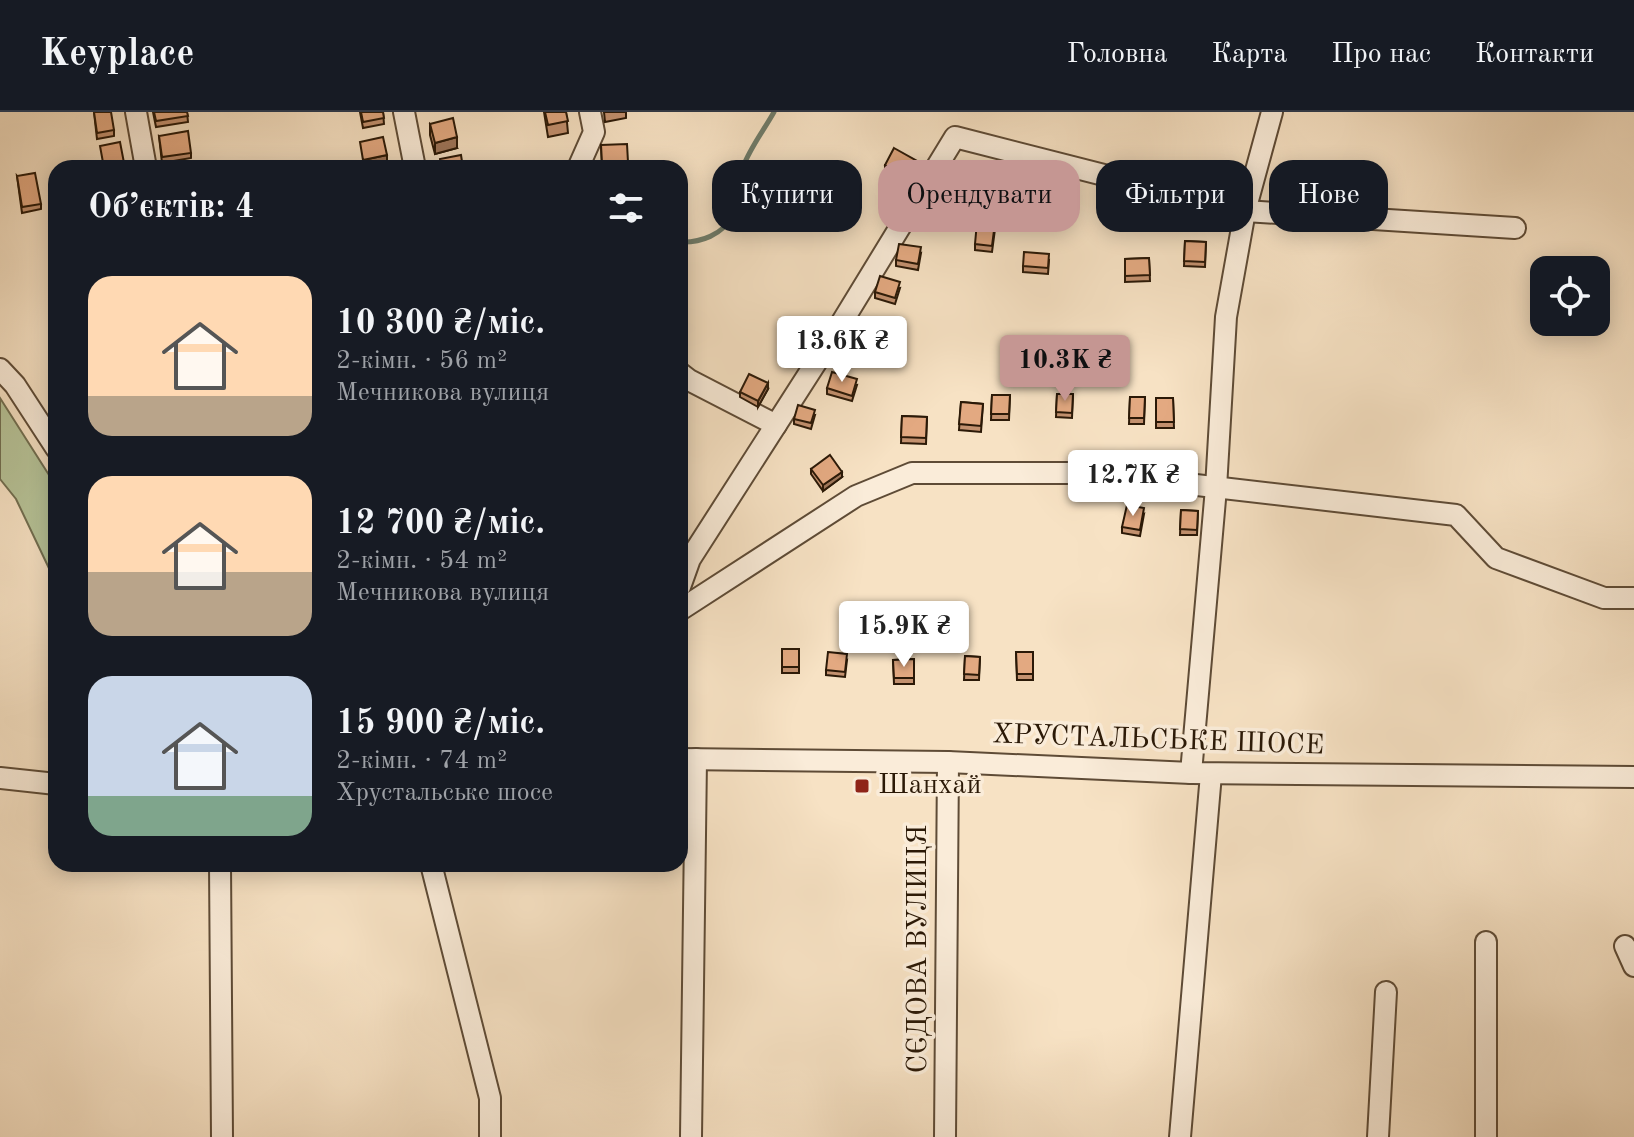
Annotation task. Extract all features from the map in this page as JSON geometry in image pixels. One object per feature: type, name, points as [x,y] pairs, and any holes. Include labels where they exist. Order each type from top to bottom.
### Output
[{"type":"street","points":[[136,112],[145,160]]},
{"type":"street","points":[[404,112],[413,160]]},
{"type":"street","points":[[582,160],[594,132],[590,112]]},
{"type":"street","points":[[1253,182],[1272,112]]},
{"type":"street","points":[[688,565],[955,137],[1096,173]]},
{"type":"street","points":[[1253,212],[1515,228]]},
{"type":"street","points":[[1180,1137],[1226,317],[1241,232]]},
{"type":"street","points":[[0,369],[15,385],[48,436]]},
{"type":"street","points":[[688,379],[776,425]]},
{"type":"street","points":[[688,605],[856,496],[912,473],[1093,473],[1456,515],[1496,558],[1604,598],[1634,598]]},
{"type":"street","points":[[688,759],[691,1137]]},
{"type":"street","name":"ХРУСТАЛЬСЬКЕ ШОСЕ","points":[[688,759],[948,762],[1201,773],[1634,777]]},
{"type":"street","name":"СЄДОВА ВУЛИЦЯ","points":[[945,1137],[948,762]]},
{"type":"street","points":[[0,778],[48,783]]},
{"type":"street","points":[[220,872],[222,1137]]},
{"type":"street","points":[[433,872],[490,1098],[490,1137]]},
{"type":"street","points":[[1486,942],[1486,1137]]},
{"type":"street","points":[[1625,946],[1634,966]]},
{"type":"street","points":[[1378,1137],[1386,992]]},
{"type":"green space","points":[[0,398],[48,473],[48,566],[16,499],[0,479]]},
{"type":"building","points":[[94,112],[111,112],[114,130],[97,133]]},
{"type":"building","points":[[154,112],[187,112],[188,116],[156,121]]},
{"type":"building","points":[[361,112],[383,112],[384,118],[363,122]]},
{"type":"building","points":[[545,112],[566,112],[568,121],[548,125]]},
{"type":"building","points":[[453,118],[457,137],[435,143],[430,124]]},
{"type":"building","points":[[188,131],[191,153],[162,157],[159,136]]},
{"type":"building","points":[[383,137],[387,155],[363,160],[360,142]]},
{"type":"building","points":[[120,142],[123,160],[103,160],[100,146]]},
{"type":"building","points":[[627,144],[628,160],[602,160],[601,145]]},
{"type":"building","points":[[894,148],[915,160],[888,160]]},
{"type":"building","points":[[461,155],[462,160],[440,160]]},
{"type":"building","points":[[35,173],[41,204],[22,207],[17,176]]},
{"type":"building","points":[[976,232],[994,232],[992,246],[975,244]]},
{"type":"building","points":[[1185,241],[1206,242],[1205,262],[1184,261]]},
{"type":"building","points":[[899,244],[921,247],[918,264],[896,260]]},
{"type":"building","points":[[1024,252],[1049,254],[1048,268],[1023,266]]},
{"type":"building","points":[[1149,258],[1150,275],[1125,276],[1125,259]]},
{"type":"building","points":[[880,276],[900,282],[895,298],[875,292]]},
{"type":"building","points":[[849,326],[872,330],[869,346],[846,342]]},
{"type":"building","points":[[832,372],[857,379],[852,396],[827,388]]},
{"type":"building","points":[[749,374],[768,383],[758,401],[740,392]]},
{"type":"building","points":[[1057,394],[1073,394],[1072,413],[1056,412]]},
{"type":"building","points":[[992,395],[1010,395],[1009,414],[991,414]]},
{"type":"building","points":[[1130,397],[1145,397],[1144,418],[1129,418]]},
{"type":"building","points":[[1156,398],[1173,398],[1174,422],[1156,422]]},
{"type":"building","points":[[961,402],[983,404],[981,426],[959,424]]},
{"type":"building","points":[[798,405],[815,410],[811,423],[794,419]]},
{"type":"building","points":[[902,416],[927,417],[926,438],[901,437]]},
{"type":"building","points":[[830,455],[842,472],[823,485],[811,469]]},
{"type":"building","points":[[1127,505],[1144,508],[1140,530],[1122,527]]},
{"type":"building","points":[[1181,510],[1198,511],[1197,530],[1180,529]]},
{"type":"building","points":[[782,649],[799,649],[799,667],[782,667]]},
{"type":"building","points":[[828,652],[847,654],[845,672],[826,670]]},
{"type":"building","points":[[1016,652],[1033,652],[1033,674],[1017,674]]},
{"type":"building","points":[[965,656],[980,657],[979,675],[964,674]]},
{"type":"building","points":[[914,659],[914,678],[894,678],[893,660]]},
{"type":"waterway","points":[[688,241],[717,233],[729,222],[743,167],[774,112]]},
{"type":"place","name":"Шанхай","points":[[862,786]]}]
